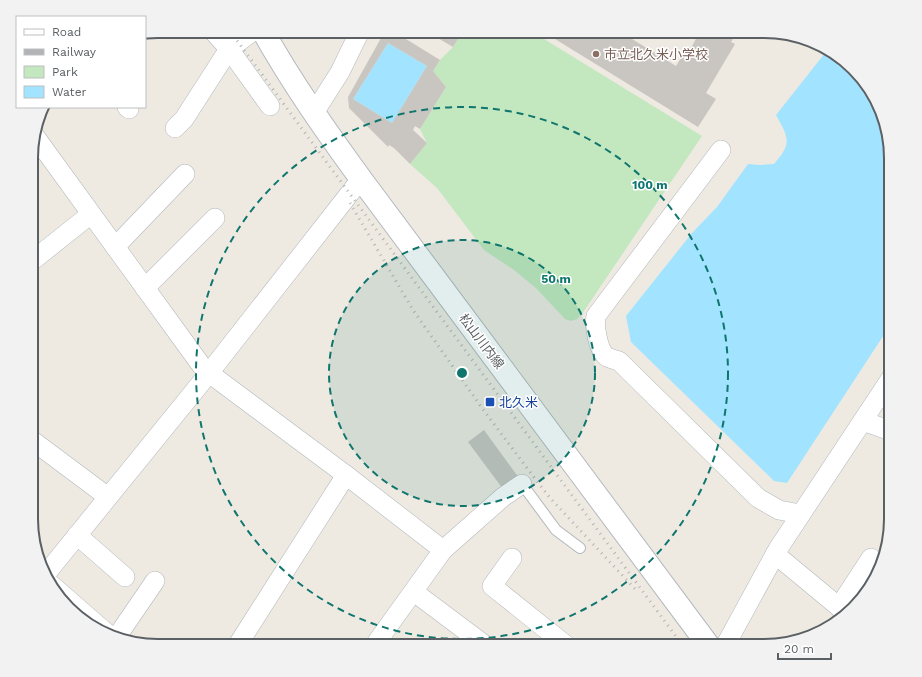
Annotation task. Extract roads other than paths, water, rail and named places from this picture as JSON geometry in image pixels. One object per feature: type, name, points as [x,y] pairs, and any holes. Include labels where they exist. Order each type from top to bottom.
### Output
[{"type":"main road","name":"松山川内線","points":[[267,38],[283,67],[361,179],[704,639]]},
{"type":"street","points":[[219,38],[229,49],[270,106]]},
{"type":"street","points":[[175,128],[184,119],[229,49],[244,38]]},
{"type":"street","points":[[314,113],[340,72],[357,38]]},
{"type":"street","points":[[39,142],[200,365],[444,550]]},
{"type":"street","points":[[721,150],[596,316],[595,324],[602,351],[607,357],[619,361],[758,498],[779,510],[800,514]]},
{"type":"street","points":[[115,247],[185,174]]},
{"type":"street","points":[[50,570],[209,373],[361,179]]},
{"type":"street","points":[[38,256],[92,214]]},
{"type":"street","points":[[145,288],[215,218]]},
{"type":"street","points":[[729,639],[775,554],[800,514],[884,391]]},
{"type":"street","points":[[863,422],[884,429]]},
{"type":"street","points":[[38,450],[108,497]]},
{"type":"street","points":[[241,639],[346,475]]},
{"type":"street","points":[[379,639],[444,550],[503,497],[522,484]]},
{"type":"street","points":[[77,535],[125,577]]},
{"type":"street","points":[[775,554],[842,610]]},
{"type":"street","points":[[512,558],[492,586],[557,639]]},
{"type":"street","points":[[842,610],[871,558]]},
{"type":"street","points":[[120,633],[155,581]]},
{"type":"street","points":[[414,592],[477,639]]},
{"type":"lane","points":[[522,484],[556,530],[580,548]]},
{"type":"water","points":[[388,43],[427,66],[392,123],[353,99]]},
{"type":"water","points":[[824,54],[849,73],[868,98],[880,127],[884,150],[884,335],[787,483],[774,481],[631,342],[626,316],[692,233],[717,207],[748,164],[774,164],[780,157],[784,151],[787,140],[776,115]]},
{"type":"railway","points":[[235,38],[678,639]]},
{"type":"railway","points":[[350,203],[413,310],[482,408],[550,498],[637,591]]},
{"type":"place","name":"市立北久米小学校","points":[[596,54]]},
{"type":"place","name":"北久米","points":[[490,402]]}]
